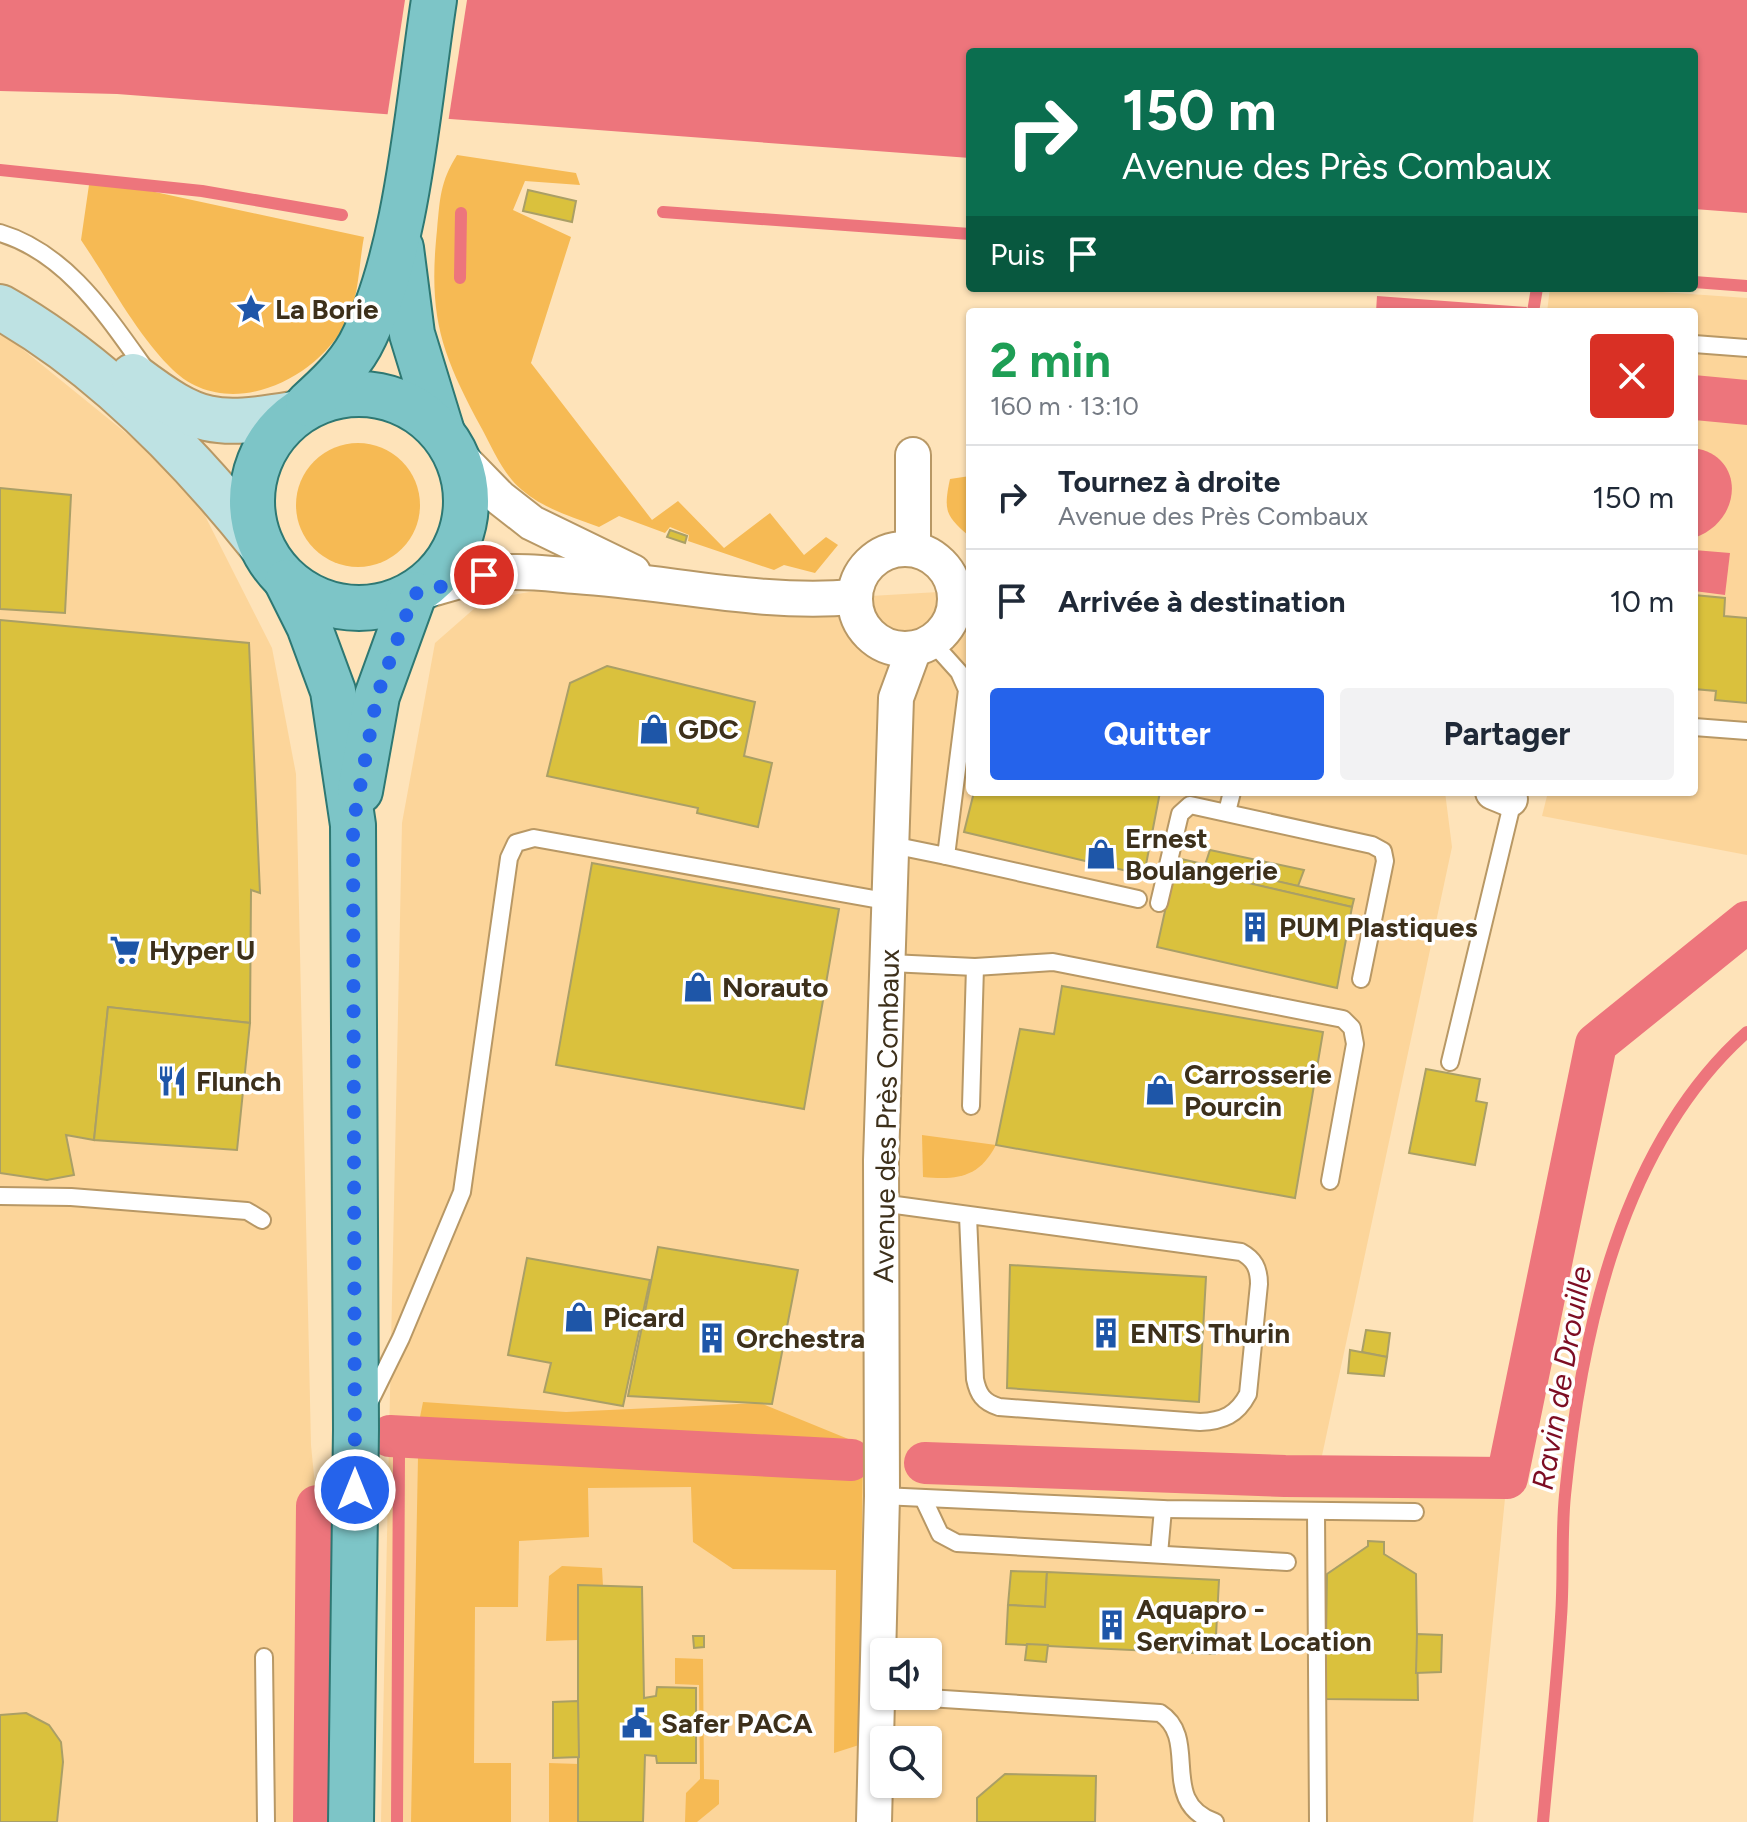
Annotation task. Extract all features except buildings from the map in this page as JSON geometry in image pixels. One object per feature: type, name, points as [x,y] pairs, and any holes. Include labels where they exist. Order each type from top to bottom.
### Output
[{"type":"main road","points":[[351,1822],[356,1429],[353,825],[333,691],[309,626],[287,582],[260,544],[251,510],[254,473],[269,440],[332,382],[360,345],[374,313],[398,231],[434,0]]},
{"type":"main road","points":[[287,582],[316,600],[348,608],[382,606],[414,594],[440,571],[455,551],[466,519],[466,485],[412,334],[398,231]]},
{"type":"main road","points":[[301,409],[343,393],[380,395],[414,408],[449,442]]},
{"type":"main road","points":[[353,825],[377,696],[414,594]]},
{"type":"street","points":[[0,286],[52,315],[170,404],[195,416],[225,424],[301,409]]},
{"type":"street","points":[[0,307],[54,342],[143,415],[220,493],[260,544]]},
{"type":"street","points":[[449,442],[500,498],[532,523],[651,581]]},
{"type":"street","points":[[913,455],[913,549]]},
{"type":"street","points":[[896,549],[913,549],[941,563],[963,607],[948,625],[923,645],[884,645],[862,626],[854,597],[857,580],[873,560],[896,549]]},
{"type":"street","points":[[414,594],[499,573],[651,581],[753,598],[794,601],[854,597]]},
{"type":"street","name":"Avenue des Près Combaux","points":[[872,637],[896,698],[881,1203],[886,1638]]},
{"type":"street","name":"Avenue des Près Combaux","points":[[896,698],[923,645]]},
{"type":"street","name":"Avenue des Près Combaux","points":[[874,1822],[885,1710]]},
{"type":"lane","points":[[0,233],[39,250],[65,270],[118,331],[170,404]]},
{"type":"lane","points":[[1698,344],[1747,348]]},
{"type":"lane","points":[[923,645],[959,672],[966,688]]},
{"type":"lane","points":[[946,856],[966,698]]},
{"type":"lane","points":[[1698,727],[1747,731]]},
{"type":"lane","points":[[1227,812],[1231,796]]},
{"type":"lane","points":[[1450,1062],[1507,796]]},
{"type":"lane","points":[[1159,903],[1180,814],[1197,805],[1372,845],[1383,851],[1385,861],[1361,979]]},
{"type":"lane","points":[[356,1429],[450,1225],[462,1192],[509,858],[516,843],[534,838],[891,902]]},
{"type":"lane","points":[[892,845],[1138,899]]},
{"type":"lane","points":[[890,963],[975,967],[1053,962],[1343,1019],[1352,1028],[1355,1044],[1330,1181]]},
{"type":"lane","points":[[971,1106],[975,967]]},
{"type":"lane","points":[[0,1196],[71,1197],[247,1211],[262,1220]]},
{"type":"lane","points":[[881,1203],[1241,1252],[1250,1257],[1259,1274],[1259,1284],[1248,1394],[1242,1405],[1218,1421],[1200,1422],[999,1407],[988,1403],[978,1393],[975,1379],[968,1216]]},
{"type":"lane","points":[[882,1496],[1163,1509],[1415,1512]]},
{"type":"lane","points":[[923,1498],[940,1534],[947,1540],[1287,1562]]},
{"type":"lane","points":[[1159,1554],[1163,1509]]},
{"type":"lane","points":[[1316,1511],[1318,1822]]},
{"type":"lane","points":[[264,1657],[266,1822]]},
{"type":"lane","points":[[942,1699],[1160,1713],[1178,1739],[1187,1801],[1194,1812],[1215,1822]]},
{"type":"shaded area","points":[[0,0],[1747,0],[1747,213],[1698,209],[1698,48],[966,48],[966,158],[117,94],[0,91]]},
{"type":"shaded area","points":[[457,155],[576,173],[580,185],[525,181],[513,210],[571,237],[531,363],[652,520],[678,501],[724,548],[770,513],[804,555],[826,537],[838,545],[815,573],[784,565],[774,570],[688,541],[689,535],[670,527],[665,533],[619,516],[599,527],[540,502],[510,478],[456,378],[436,311],[434,287],[440,200],[447,174]]},
{"type":"shaded area","points":[[90,178],[364,237],[356,291],[347,321],[332,343],[313,362],[291,378],[266,388],[241,394],[215,392],[191,383],[169,366],[144,337],[81,240]]},
{"type":"shaded area","points":[[1550,292],[1662,292],[1747,298],[1747,855],[1542,816],[1547,796],[1698,796],[1698,308],[1548,308]]},
{"type":"shaded area","points":[[1377,296],[1527,307],[1527,308],[1376,308]]},
{"type":"shaded area","points":[[0,335],[10,339],[147,450],[196,498],[272,648],[296,774],[311,1445],[317,1506],[320,1822],[0,1822]]},
{"type":"shaded area","points":[[1698,375],[1747,380],[1747,425],[1698,420]]},
{"type":"shaded area","points":[[358,443],[382,447],[402,461],[416,481],[420,505],[416,529],[402,549],[382,563],[358,567],[334,563],[314,549],[300,529],[296,505],[300,481],[314,461],[334,447]]},
{"type":"shaded area","points":[[1698,449],[1711,453],[1723,463],[1730,476],[1732,490],[1729,504],[1722,518],[1698,536]]},
{"type":"shaded area","points":[[966,477],[966,533],[948,512],[950,479]]},
{"type":"shaded area","points":[[1698,550],[1730,553],[1725,595],[1698,592]]},
{"type":"shaded area","points":[[535,591],[854,597],[955,591],[966,598],[966,796],[1446,796],[1452,847],[1320,1465],[1507,1478],[1473,1822],[381,1822],[402,823],[435,643],[484,600]]},
{"type":"shaded area","points":[[922,1135],[996,1145],[982,1164],[966,1174],[946,1178],[923,1177]]},
{"type":"shaded area","points":[[423,1402],[566,1412],[760,1403],[863,1445],[859,1745],[834,1753],[836,1570],[733,1569],[693,1542],[691,1487],[588,1488],[589,1537],[519,1541],[518,1607],[475,1607],[474,1763],[511,1763],[511,1822],[411,1822],[418,1457],[639,1458],[641,1448],[417,1432]]},
{"type":"shaded area","points":[[919,1444],[1279,1459],[1276,1491],[917,1475]]},
{"type":"shaded area","points":[[562,1566],[602,1568],[603,1586],[578,1586],[578,1640],[546,1641],[549,1576]]},
{"type":"shaded area","points":[[675,1658],[703,1659],[704,1779],[719,1780],[719,1804],[697,1822],[685,1822],[686,1793],[700,1779],[699,1685],[675,1684]]},
{"type":"shaded area","points":[[549,1763],[579,1764],[578,1822],[549,1822]]},
{"type":"pier","points":[[405,0],[467,0],[448,123],[387,118]]},
{"type":"waterway","points":[[0,170],[202,191],[342,215]]},
{"type":"waterway","points":[[663,212],[966,234]]},
{"type":"waterway","points":[[460,278],[461,213]]},
{"type":"waterway","points":[[1698,282],[1747,286]]},
{"type":"waterway","points":[[1534,308],[1536,292]]},
{"type":"waterway","points":[[925,1463],[1285,1476],[1507,1478],[1596,1044],[1747,922]]},
{"type":"waterway","name":"Ravin de Drouille","points":[[1543,1822],[1562,1602],[1565,1495],[1582,1370],[1596,1307],[1638,1185],[1668,1129],[1704,1077],[1747,1032]]},
{"type":"waterway","points":[[397,1822],[399,1454],[405,1435]]},
{"type":"waterway","points":[[390,1436],[851,1460]]},
{"type":"waterway","points":[[314,1822],[317,1506]]},
{"type":"place","name":"La Borie","points":[[251,309]]},
{"type":"place","name":"GDC","points":[[654,729]]},
{"type":"place","name":"Ernest Boulangerie","points":[[1101,854]]},
{"type":"place","name":"PUM Plastiques","points":[[1255,927]]},
{"type":"place","name":"Hyper U","points":[[125,950]]},
{"type":"place","name":"Norauto","points":[[698,987]]},
{"type":"place","name":"Flunch","points":[[172,1081]]},
{"type":"place","name":"Carrosserie Pourcin","points":[[1160,1090]]},
{"type":"place","name":"Picard","points":[[579,1317]]},
{"type":"place","name":"ENTS Thurin","points":[[1106,1333]]},
{"type":"place","name":"Orchestra","points":[[712,1338]]},
{"type":"place","name":"Aquapro - Servimat Location","points":[[1112,1625]]},
{"type":"place","name":"Safer PACA","points":[[637,1723]]},
{"type":"route","points":[[355,1490],[353,825],[377,696],[392,647],[414,594],[484,575]]}]
